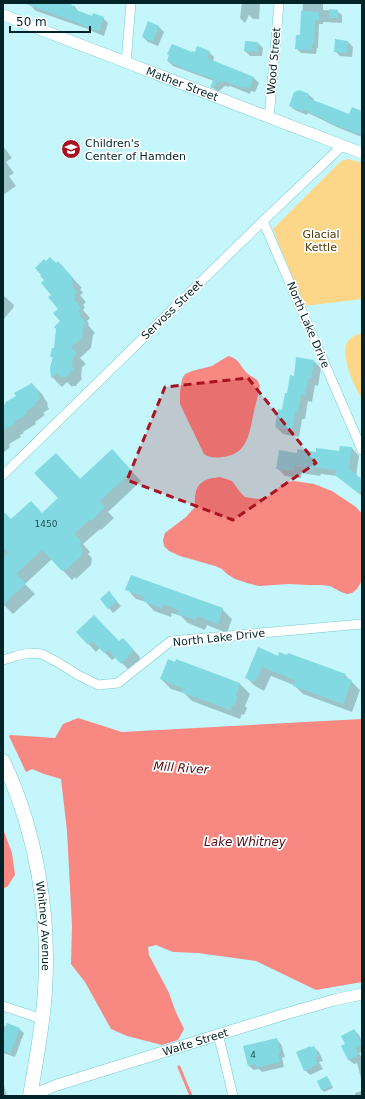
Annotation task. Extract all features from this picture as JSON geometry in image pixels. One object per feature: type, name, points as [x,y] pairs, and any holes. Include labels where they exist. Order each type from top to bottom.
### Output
[{"type":"main road","name":"Whitney Avenue","points":[[3,762],[13,784],[36,859],[45,924],[45,990],[30,1096]]},
{"type":"street","points":[[126,63],[131,3]]},
{"type":"street","name":"Wood Street","points":[[269,118],[279,3]]},
{"type":"street","name":"Mather Street","points":[[3,15],[362,153]]},
{"type":"street","name":"Servoss Street","points":[[3,475],[342,146]]},
{"type":"street","name":"North Lake Drive","points":[[263,221],[362,450]]},
{"type":"street","name":"North Lake Drive","points":[[3,660],[29,653],[42,654],[98,685],[118,683],[171,641],[362,624]]},
{"type":"street","name":"Waite Street","points":[[30,1096],[57,1085],[218,1035],[314,1006],[362,994]]},
{"type":"street","points":[[3,1006],[42,1019]]},
{"type":"street","points":[[218,1035],[233,1096]]},
{"type":"highlighted area","points":[[248,378],[316,463],[233,520],[127,480],[165,387]]},
{"type":"green space","name":"Glacial Kettle","points":[[349,159],[362,163],[362,299],[304,306],[273,229],[341,161]]},
{"type":"green space","points":[[359,334],[362,334],[362,398],[347,365],[345,351],[348,341]]},
{"type":"water","points":[[228,356],[237,361],[249,375],[258,381],[260,386],[250,431],[245,443],[236,453],[213,457],[204,454],[180,404],[180,392],[182,379],[185,374],[212,366]]},
{"type":"water","points":[[220,477],[232,481],[245,497],[258,499],[264,498],[286,482],[294,481],[314,484],[332,491],[356,507],[362,514],[362,579],[357,589],[352,593],[347,594],[330,586],[321,585],[289,584],[259,586],[235,579],[222,569],[215,566],[180,556],[169,551],[164,546],[163,540],[165,533],[186,517],[195,507],[196,494],[199,485],[207,480]]},
{"type":"water","name":"Lake Whitney","points":[[78,718],[122,732],[362,719],[362,982],[316,990],[256,961],[198,953],[173,952],[156,945],[148,947],[149,955],[169,993],[184,1029],[178,1040],[162,1045],[127,1036],[111,1029],[85,982],[71,964],[72,926],[67,831],[61,779],[32,769],[3,784],[3,738],[11,735],[55,738],[63,724]]},
{"type":"water","points":[[3,829],[12,853],[15,875],[7,887],[3,888]]},
{"type":"pier","points":[[8,734],[27,774],[3,786],[3,736]]},
{"type":"building","points":[[72,3],[71,5],[75,6],[74,9],[92,16],[93,13],[104,17],[99,31],[26,4]]},
{"type":"building","points":[[329,9],[338,10],[338,18],[329,18]]},
{"type":"building","points":[[301,11],[319,12],[319,20],[315,20],[314,44],[312,44],[312,50],[295,49],[296,35],[300,35]]},
{"type":"building","points":[[148,21],[159,26],[153,42],[142,37]]},
{"type":"building","points":[[335,39],[348,41],[347,53],[334,52]]},
{"type":"building","points":[[245,41],[258,42],[258,52],[244,51]]},
{"type":"building","points":[[172,44],[192,52],[195,52],[197,46],[210,51],[207,58],[254,77],[250,88],[246,87],[245,89],[225,81],[224,83],[220,81],[212,88],[210,87],[214,79],[167,61],[169,55],[167,54]]},
{"type":"building","points":[[300,90],[309,94],[308,98],[349,114],[352,107],[362,111],[362,135],[333,124],[303,109],[302,111],[289,106],[294,92]]},
{"type":"building","points":[[50,257],[56,263],[58,261],[73,278],[71,279],[74,282],[71,285],[77,292],[74,294],[76,297],[74,299],[81,308],[78,311],[81,313],[79,315],[86,323],[83,325],[82,338],[71,347],[77,354],[73,357],[72,367],[74,369],[68,374],[67,377],[63,376],[62,378],[57,373],[51,378],[50,367],[53,357],[50,357],[52,348],[54,348],[56,329],[54,327],[60,321],[53,313],[58,309],[48,297],[51,295],[41,283],[44,280],[35,268],[44,259],[46,261]]},
{"type":"building","points":[[296,357],[314,360],[311,379],[308,378],[305,395],[301,394],[298,412],[295,412],[292,430],[275,427],[278,409],[282,410],[285,393],[287,393],[290,375],[294,376]]},
{"type":"building","points":[[32,383],[39,393],[38,395],[40,399],[35,403],[36,405],[26,412],[27,414],[14,422],[15,424],[3,430],[3,407],[6,402],[16,396],[14,393]]},
{"type":"building","points":[[340,446],[352,447],[349,469],[362,479],[362,489],[358,493],[335,475],[336,470],[313,467],[313,469],[295,466],[294,471],[276,469],[279,450],[297,453],[297,449],[316,452],[316,448],[339,451]]},
{"type":"building","points":[[112,449],[132,471],[99,502],[105,507],[91,521],[89,520],[74,534],[82,542],[79,544],[82,548],[82,555],[66,570],[64,568],[62,571],[42,550],[16,574],[26,583],[3,605],[3,558],[8,553],[3,548],[3,511],[11,519],[31,501],[42,513],[58,498],[34,473],[56,453],[80,479]]},
{"type":"building","points":[[131,575],[223,608],[218,624],[197,616],[196,620],[177,614],[179,610],[162,604],[161,608],[143,601],[145,597],[125,590]]},
{"type":"building","points":[[109,591],[117,601],[108,609],[100,599]]},
{"type":"building","points":[[94,615],[119,641],[123,638],[133,649],[133,651],[121,664],[108,650],[104,653],[92,641],[88,645],[76,632]]},
{"type":"building","points":[[258,647],[278,656],[279,652],[287,655],[288,653],[346,674],[344,677],[352,680],[343,704],[293,686],[295,680],[262,667],[255,682],[245,678]]},
{"type":"building","points":[[168,659],[175,662],[176,659],[240,683],[236,696],[238,697],[234,706],[232,705],[230,710],[181,692],[183,688],[160,679]]},
{"type":"building","points":[[7,1023],[20,1028],[10,1054],[3,1051],[3,1035]]},
{"type":"building","points":[[354,1029],[362,1044],[355,1048],[359,1055],[348,1060],[341,1046],[345,1044],[341,1036]]},
{"type":"building","points":[[277,1038],[280,1062],[256,1068],[255,1064],[248,1066],[243,1046]]},
{"type":"building","points":[[314,1046],[319,1056],[315,1057],[318,1064],[304,1071],[296,1052]]},
{"type":"building","points":[[327,1076],[332,1086],[321,1090],[317,1081]]},
{"type":"waterway","points":[[179,1067],[191,1096]]},
{"type":"place","name":"Children's Center of Hamden","points":[[71,149]]},
{"type":"water label","name":"Mill River","points":[[181,768]]}]
